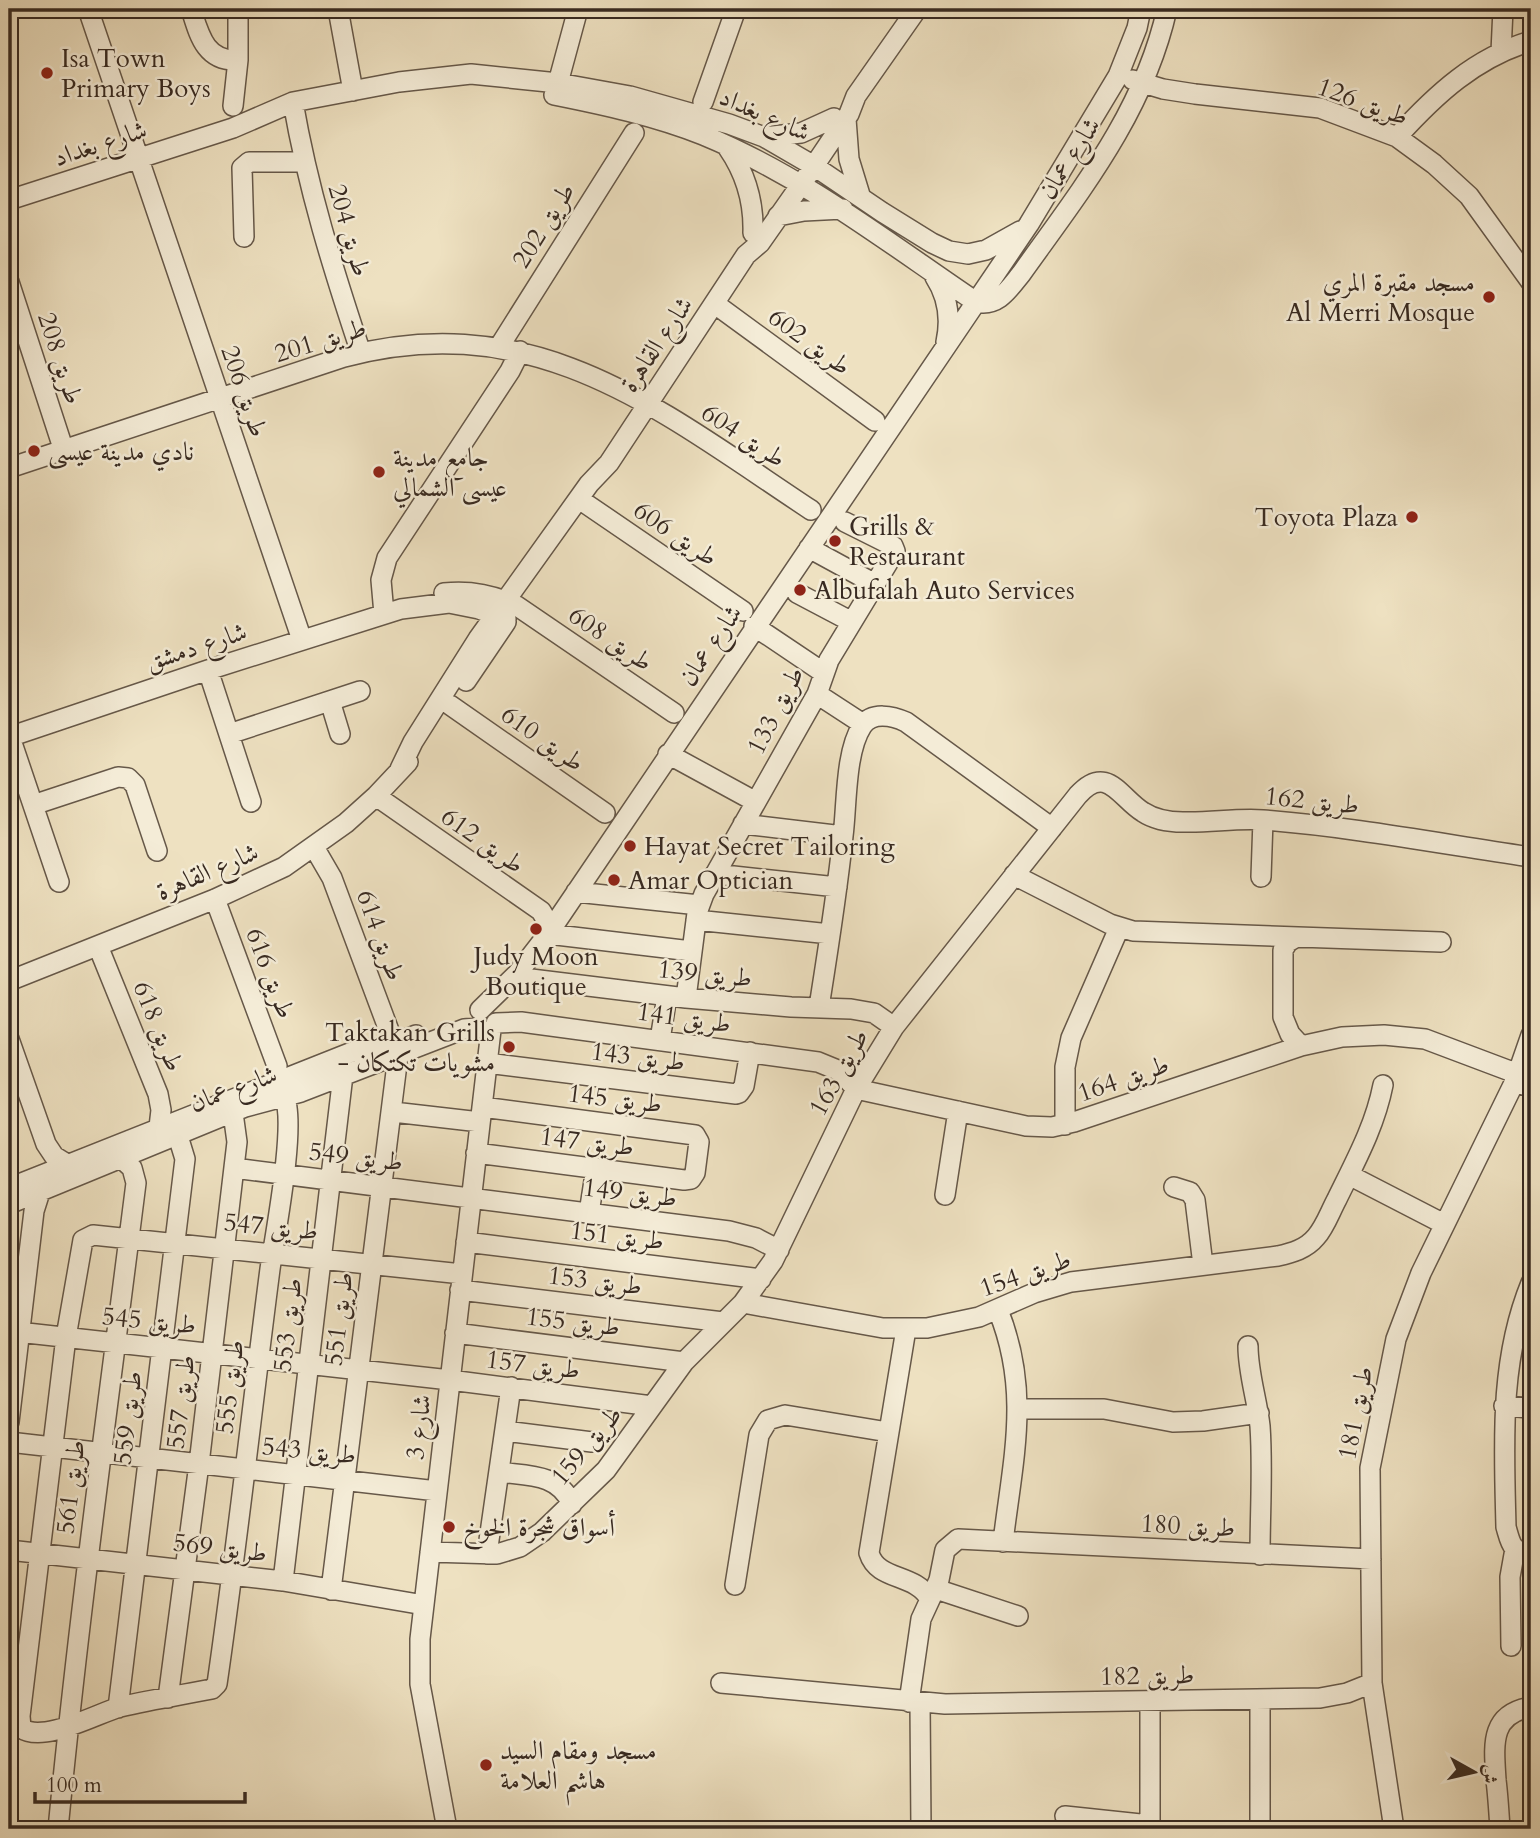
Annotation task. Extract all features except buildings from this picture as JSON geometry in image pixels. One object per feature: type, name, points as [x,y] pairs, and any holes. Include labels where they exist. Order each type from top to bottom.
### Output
[{"type":"street","name":"طريق 206","points":[[88,9],[302,640]]},
{"type":"street","points":[[191,9],[207,49],[218,57],[238,60]]},
{"type":"street","points":[[233,106],[238,60],[238,9]]},
{"type":"street","points":[[338,9],[353,91]]},
{"type":"street","points":[[558,83],[579,9]]},
{"type":"street","points":[[703,102],[736,9]]},
{"type":"street","points":[[746,255],[747,244],[753,233],[796,181],[917,9]]},
{"type":"street","name":"شارع عمان","points":[[9,1204],[233,1113],[301,1092],[388,1052],[484,1021],[508,984],[548,934],[668,754],[749,618],[809,548],[1029,224],[1118,76],[1134,37],[1141,9]]},
{"type":"street","name":"شارع عمان","points":[[975,302],[989,304],[996,301],[1021,274],[1107,152],[1144,84],[1161,36],[1167,9]]},
{"type":"street","points":[[1501,52],[1503,9]]},
{"type":"street","points":[[1397,136],[1456,79],[1501,52],[1531,41]]},
{"type":"street","name":"شارع بغداد","points":[[9,201],[233,128],[293,102],[471,74],[558,83],[614,100],[681,127],[796,181],[843,209],[975,302]]},
{"type":"street","name":"شارع بغداد","points":[[450,76],[470,83],[614,100],[700,114],[764,137],[860,195],[932,243],[958,253],[977,253],[995,247],[1029,224]]},
{"type":"street","name":"طريق 126","points":[[1118,76],[1195,94],[1320,108],[1397,136],[1434,164],[1469,196],[1531,282]]},
{"type":"street","name":"طريق 204","points":[[293,102],[303,162],[323,238],[361,353]]},
{"type":"street","points":[[764,137],[801,133],[840,118]]},
{"type":"street","points":[[840,118],[860,195]]},
{"type":"street","name":"طريق 202","points":[[499,347],[634,133]]},
{"type":"street","points":[[728,147],[741,169],[750,194],[753,233]]},
{"type":"street","name":"طريق 204","points":[[244,236],[242,168],[249,162],[303,162]]},
{"type":"street","points":[[746,255],[760,243],[796,181]]},
{"type":"street","points":[[778,216],[804,211],[843,209]]},
{"type":"street","name":"شارع القاهرة","points":[[9,981],[215,899],[284,867],[314,848],[376,796],[417,751],[450,705],[507,610],[583,502],[746,255]]},
{"type":"street","points":[[933,273],[947,303],[949,317],[945,346]]},
{"type":"street","name":"طريق 208","points":[[9,282],[64,451]]},
{"type":"street","name":"طريق 602","points":[[715,304],[875,421]]},
{"type":"street","name":"طريق 201","points":[[9,468],[361,353],[423,344],[461,344],[520,351],[560,362],[648,403]]},
{"type":"street","points":[[393,611],[381,580],[387,558],[510,371],[520,351]]},
{"type":"street","name":"طريق 604","points":[[648,403],[811,510]]},
{"type":"street","name":"طريق 606","points":[[583,502],[824,673]]},
{"type":"street","name":"طريق 133","points":[[660,1040],[691,951],[698,913],[715,874],[817,694],[829,660],[895,549],[845,522]]},
{"type":"street","points":[[809,548],[875,584]]},
{"type":"street","name":"شارع دمشق","points":[[9,737],[393,611],[427,597],[457,592],[490,595],[507,610]]},
{"type":"street","points":[[797,593],[852,622]]},
{"type":"street","points":[[449,603],[457,607],[470,621],[478,639]]},
{"type":"street","name":"شارع دمشق","points":[[393,611],[449,603],[507,610]]},
{"type":"street","name":"شارع القاهرة","points":[[400,769],[413,742],[478,639],[507,610]]},
{"type":"street","name":"طريق 608","points":[[507,610],[674,713]]},
{"type":"street","points":[[208,670],[251,802]]},
{"type":"street","points":[[229,734],[360,691]]},
{"type":"street","points":[[817,694],[863,724]]},
{"type":"street","points":[[330,701],[340,734]]},
{"type":"street","name":"طريق 610","points":[[450,705],[605,813]]},
{"type":"street","points":[[820,1007],[844,836],[851,761],[863,724],[873,717],[881,716],[906,722],[1052,828]]},
{"type":"street","points":[[9,737],[59,882]]},
{"type":"street","points":[[668,754],[756,802]]},
{"type":"street","points":[[33,805],[118,777],[128,778],[135,785],[157,851]]},
{"type":"street","name":"طريق 163","points":[[652,1406],[684,1362],[743,1303],[761,1279],[779,1250],[856,1089],[894,1027],[1084,789],[1098,782]]},
{"type":"street","name":"طريق 162","points":[[1098,782],[1113,785],[1141,811],[1161,820],[1263,820],[1531,857]]},
{"type":"street","name":"طريق 612","points":[[376,796],[541,911],[547,921],[548,934]]},
{"type":"street","points":[[1261,877],[1263,820]]},
{"type":"street","points":[[743,824],[844,836]]},
{"type":"street","name":"طريق 614","points":[[314,848],[332,878],[388,1052]]},
{"type":"street","points":[[715,874],[837,887]]},
{"type":"street","points":[[1014,875],[1119,928],[1147,933],[1441,942]]},
{"type":"street","points":[[576,892],[830,934]]},
{"type":"street","name":"طريق 616","points":[[215,899],[277,1066]]},
{"type":"street","points":[[1065,1125],[1065,1067],[1071,1038],[1119,928]]},
{"type":"street","points":[[548,934],[691,951]]},
{"type":"street","points":[[1295,938],[1287,942],[1283,950],[1283,1017],[1290,1034],[1301,1046]]},
{"type":"street","name":"طريق 618","points":[[98,946],[158,1094],[161,1110],[159,1127]]},
{"type":"street","name":"طريق 139","points":[[508,984],[539,980],[676,997],[874,1013],[894,1027]]},
{"type":"street","name":"طريق 141","points":[[484,1021],[521,1021],[826,1064],[840,1071],[856,1089]]},
{"type":"street","name":"شارع 3","points":[[447,1829],[419,1672],[420,1639],[487,1063],[484,1021]]},
{"type":"street","name":"طريق 164","points":[[856,1089],[1026,1126],[1065,1125],[1301,1046],[1363,1035],[1415,1037],[1445,1045],[1523,1076]]},
{"type":"street","name":"طريق 181","points":[[1394,1829],[1373,1683],[1370,1468],[1396,1339],[1421,1273],[1444,1224],[1523,1076],[1531,1035]]},
{"type":"street","points":[[9,1039],[46,1144],[54,1156],[67,1164]]},
{"type":"street","name":"شارع عمان","points":[[9,1188],[352,1052],[388,1052]]},
{"type":"street","name":"طريق 551","points":[[331,1590],[371,1263],[393,1112],[388,1052]]},
{"type":"street","name":"طريق 143","points":[[487,1063],[736,1094],[740,1093],[744,1086],[750,1052]]},
{"type":"street","name":"طريق 553","points":[[283,1581],[343,1075]]},
{"type":"street","name":"طريق 154","points":[[743,1303],[869,1326],[906,1329],[944,1326],[998,1310],[1059,1285],[1278,1256],[1303,1248],[1323,1228],[1374,1122],[1383,1085]]},
{"type":"street","name":"طريق 555","points":[[168,1698],[212,1689],[217,1685],[289,1123],[284,1096]]},
{"type":"street","points":[[945,1195],[958,1111]]},
{"type":"street","points":[[393,1112],[481,1114]]},
{"type":"street","name":"طريق 557","points":[[168,1698],[234,1167],[237,1131],[233,1113]]},
{"type":"street","name":"طريق 145","points":[[481,1114],[695,1135],[699,1142],[695,1173],[691,1179]]},
{"type":"street","name":"طريق 559","points":[[118,1708],[185,1159],[178,1136]]},
{"type":"street","name":"طريق 147","points":[[476,1153],[691,1179]]},
{"type":"street","name":"طريق 561","points":[[58,1829],[67,1728],[136,1183],[132,1168],[121,1158]]},
{"type":"street","name":"طريق 549","points":[[234,1167],[471,1197]]},
{"type":"street","points":[[589,1213],[596,1168]]},
{"type":"street","points":[[1349,1175],[1444,1224]]},
{"type":"street","points":[[1174,1187],[1186,1189],[1195,1200],[1203,1265]]},
{"type":"street","points":[[9,1422],[14,1331],[34,1211],[40,1192]]},
{"type":"street","name":"طريق 149","points":[[471,1197],[743,1234],[779,1250]]},
{"type":"street","name":"طريق 547","points":[[66,1337],[81,1247],[83,1240],[89,1236],[371,1263],[461,1282]]},
{"type":"street","name":"طريق 151","points":[[466,1242],[761,1279]]},
{"type":"street","name":"طريق 153","points":[[461,1282],[723,1322]]},
{"type":"street","points":[[1511,1646],[1510,1577],[1523,1551],[1511,1545],[1506,1527],[1504,1406],[1510,1354],[1531,1283]]},
{"type":"street","points":[[998,1310],[1013,1359],[1018,1409],[1003,1542]]},
{"type":"street","points":[[906,1329],[869,1553],[879,1569],[915,1583],[933,1594],[1017,1616]]},
{"type":"street","name":"طريق 545","points":[[14,1331],[450,1380]]},
{"type":"street","name":"طريق 155","points":[[455,1333],[684,1362]]},
{"type":"street","points":[[66,1337],[20,1716],[22,1728],[26,1732],[67,1728],[118,1708],[168,1698]]},
{"type":"street","points":[[1248,1346],[1249,1366],[1259,1413],[1260,1555]]},
{"type":"street","name":"طريق 157","points":[[450,1380],[652,1406]]},
{"type":"street","points":[[487,1554],[511,1387]]},
{"type":"street","name":"طريق 159","points":[[430,1552],[487,1554],[509,1551],[531,1540],[606,1470],[652,1406]]},
{"type":"street","points":[[1504,1406],[1531,1408]]},
{"type":"street","points":[[1018,1409],[1104,1409],[1173,1422],[1203,1421],[1259,1413]]},
{"type":"street","points":[[735,1585],[760,1435],[768,1420],[785,1415],[888,1432]]},
{"type":"street","points":[[505,1432],[592,1442]]},
{"type":"street","name":"طريق 543","points":[[9,1442],[437,1491]]},
{"type":"street","points":[[499,1472],[551,1480],[562,1488],[572,1504]]},
{"type":"street","name":"طريق 180","points":[[915,1702],[920,1619],[933,1594],[945,1550],[953,1542],[963,1538],[1371,1559]]},
{"type":"street","name":"طريق 569","points":[[9,1550],[283,1581],[424,1605]]},
{"type":"street","name":"طريق 182","points":[[721,1684],[915,1702],[1260,1700],[1334,1696],[1373,1683]]},
{"type":"street","points":[[1260,1700],[1260,1829]]},
{"type":"street","points":[[1065,1816],[1150,1827],[1150,1701]]},
{"type":"street","points":[[915,1702],[921,1829]]},
{"type":"street","points":[[1500,1829],[1495,1734],[1508,1715],[1531,1707]]},
{"type":"place","name":"Isa Town Primary Boys","points":[[47,73]]},
{"type":"place","name":"مسجد مقبرة المري Al Merri Mosque","points":[[1489,297]]},
{"type":"place","name":"نادي مدينة عيسى","points":[[34,451]]},
{"type":"place","name":"جامع مدينة عيسى الشمالي","points":[[379,472]]},
{"type":"place","name":"Toyota Plaza","points":[[1412,517]]},
{"type":"place","name":"Grills & Restaurant","points":[[835,541]]},
{"type":"place","name":"Albufalah Auto Services","points":[[800,590]]},
{"type":"place","name":"Hayat Secret Tailoring","points":[[630,846]]},
{"type":"place","name":"Amar Optician","points":[[614,880]]},
{"type":"place","name":"Judy Moon Boutique","points":[[536,929]]},
{"type":"place","name":"Taktakan Grills - مشويات تكتكان","points":[[509,1047]]},
{"type":"place","name":"أسواق شجرة الخوخ","points":[[449,1527]]},
{"type":"place","name":"مسجد ومقام السيد هاشم العلامة","points":[[486,1765]]}]
